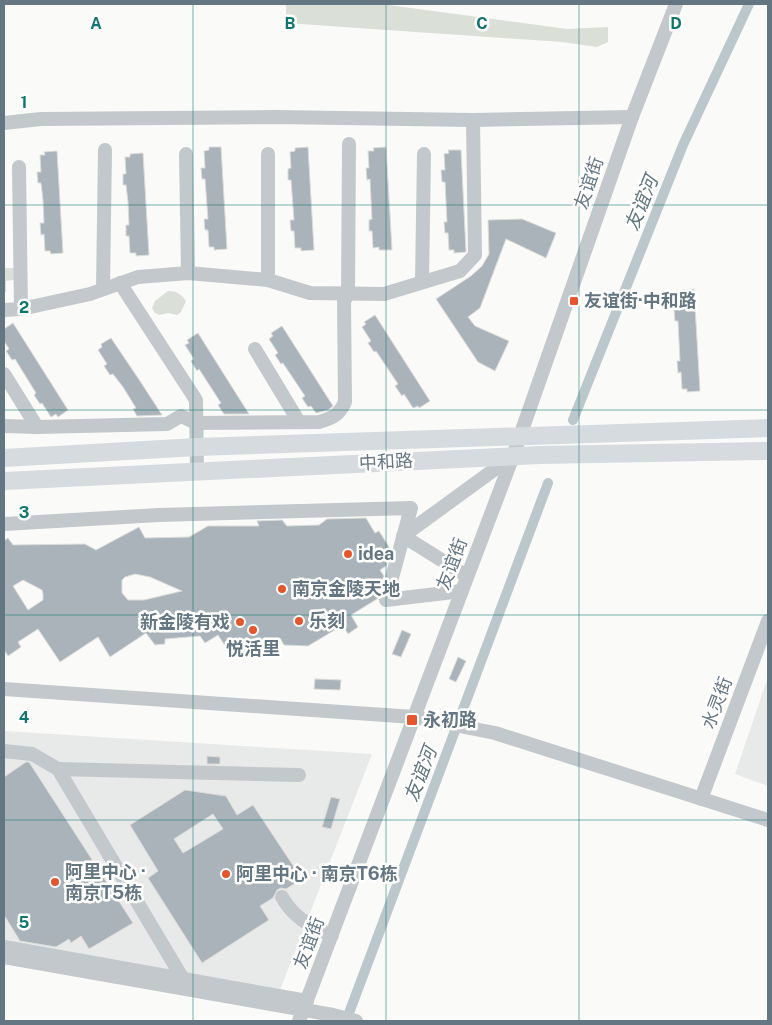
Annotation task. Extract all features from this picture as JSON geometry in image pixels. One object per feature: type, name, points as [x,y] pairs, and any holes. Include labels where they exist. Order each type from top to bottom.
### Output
[{"type":"main road","name":"中和路","points":[[4,458],[197,447],[768,428]]},
{"type":"main road","name":"中和路","points":[[4,481],[512,456],[768,451]]},
{"type":"street","name":"友谊街","points":[[303,1011],[462,591],[519,437],[632,117],[676,4]]},
{"type":"street","points":[[4,123],[65,118],[275,117],[473,120],[632,117]]},
{"type":"street","points":[[4,310],[20,309],[90,294],[138,277],[188,273],[268,280],[310,293],[384,294],[460,271],[475,255],[473,120]]},
{"type":"street","points":[[4,426],[37,428],[168,424],[181,416],[319,422],[331,419],[340,413],[345,402],[344,301],[348,294],[348,144]]},
{"type":"street","points":[[104,150],[112,286],[196,400],[198,472]]},
{"type":"street","points":[[186,154],[188,273]]},
{"type":"street","points":[[268,154],[268,280]]},
{"type":"street","points":[[422,282],[424,154]]},
{"type":"street","points":[[19,167],[20,309]]},
{"type":"street","points":[[255,349],[299,422]]},
{"type":"street","points":[[4,374],[37,428]]},
{"type":"street","points":[[467,576],[403,536],[512,456]]},
{"type":"street","points":[[4,524],[159,514],[411,508],[386,600],[462,591]]},
{"type":"street","name":"水灵街","points":[[701,799],[768,621]]},
{"type":"street","points":[[4,689],[414,717],[495,732],[768,820]]},
{"type":"street","points":[[4,751],[32,754],[58,769],[299,775]]},
{"type":"street","points":[[58,769],[183,979]]},
{"type":"street","points":[[282,897],[288,908],[299,919],[332,936]]},
{"type":"street","points":[[4,947],[183,979],[303,1011]]},
{"type":"street","points":[[4,957],[333,1015],[354,1021]]},
{"type":"shaded area","points":[[286,4],[381,4],[567,29],[608,27],[608,42],[597,47],[562,42],[286,23]]},
{"type":"shaded area","points":[[4,258],[5,268],[20,268],[20,279],[6,281],[6,292],[4,292]]},
{"type":"shaded area","points":[[168,291],[178,293],[186,301],[181,312],[177,315],[168,313],[160,315],[155,313],[152,308],[155,301]]},
{"type":"shaded area","points":[[768,677],[768,786],[735,774]]},
{"type":"shaded area","points":[[4,731],[372,754],[280,990],[4,941]]},
{"type":"building","points":[[209,147],[221,147],[227,249],[214,250],[214,247],[209,247],[208,230],[205,230],[204,219],[208,219],[205,179],[202,179],[201,168],[205,168],[204,151],[209,150]]},
{"type":"building","points":[[308,147],[314,250],[301,251],[301,248],[295,248],[294,231],[291,231],[290,220],[294,220],[291,180],[288,180],[288,169],[291,168],[290,152],[295,151],[295,148]]},
{"type":"building","points":[[386,147],[392,250],[379,250],[379,247],[373,248],[372,231],[369,231],[369,220],[372,219],[370,179],[367,180],[366,168],[369,168],[368,151],[374,151],[373,148]]},
{"type":"building","points":[[448,150],[461,150],[466,252],[454,253],[454,250],[449,250],[448,233],[445,233],[444,222],[447,222],[445,182],[442,182],[441,170],[445,170],[444,154],[449,153]]},
{"type":"building","points":[[57,151],[63,253],[51,254],[50,251],[45,251],[44,234],[41,235],[40,223],[44,223],[43,200],[41,183],[38,183],[37,172],[41,172],[40,155],[45,155],[44,152]]},
{"type":"building","points":[[143,153],[149,255],[136,256],[136,253],[130,253],[129,236],[126,236],[126,225],[129,225],[128,202],[126,185],[123,185],[123,174],[126,174],[125,157],[130,157],[130,154]]},
{"type":"building","points":[[522,219],[556,233],[546,258],[506,239],[480,308],[468,317],[475,326],[509,341],[495,371],[478,362],[436,299],[471,276],[482,266],[489,254],[488,220]]},
{"type":"building","points":[[694,289],[700,391],[687,392],[687,389],[682,389],[681,372],[678,373],[677,361],[680,361],[678,321],[675,321],[674,310],[678,310],[677,293],[682,293],[682,290]]},
{"type":"building","points":[[375,315],[430,401],[419,408],[418,406],[413,408],[404,394],[402,396],[395,386],[398,384],[376,351],[374,352],[368,343],[371,341],[362,327],[366,324],[364,322]]},
{"type":"building","points":[[13,323],[68,410],[58,417],[56,414],[51,417],[42,403],[40,404],[34,395],[36,393],[15,359],[12,360],[6,351],[9,349],[4,341],[4,329]]},
{"type":"building","points":[[282,326],[333,406],[328,410],[316,413],[311,406],[308,407],[302,398],[305,396],[283,363],[281,364],[275,355],[278,353],[269,339],[273,336],[271,333]]},
{"type":"building","points":[[198,333],[249,414],[224,414],[218,405],[221,403],[199,369],[197,371],[191,361],[194,359],[185,345],[189,343],[187,340]]},
{"type":"building","points":[[111,338],[162,415],[137,416],[133,409],[136,408],[123,387],[113,374],[110,375],[104,366],[107,364],[98,350],[102,347],[101,344]]},
{"type":"building","name":"南京金陵天地","points":[[366,518],[375,533],[379,531],[391,550],[386,566],[380,570],[384,576],[377,599],[351,615],[358,627],[348,634],[343,625],[308,646],[284,645],[280,638],[251,657],[246,650],[233,658],[218,635],[205,643],[200,636],[165,639],[165,644],[155,645],[146,633],[110,657],[98,637],[60,662],[38,629],[18,642],[21,647],[8,656],[4,650],[4,541],[8,538],[13,545],[85,544],[96,550],[139,527],[145,538],[189,537],[208,526],[259,526],[257,521],[282,520],[287,526],[319,525],[327,519]],"holes":[[[135,574],[150,577],[182,591],[144,600],[128,600],[122,593],[122,580]],[[23,580],[42,590],[43,594],[43,600],[28,610],[13,586]]]},
{"type":"building","points":[[402,630],[411,634],[401,657],[392,654]]},
{"type":"building","points":[[458,657],[466,661],[456,682],[449,679]]},
{"type":"building","points":[[315,679],[341,680],[340,690],[314,689]]},
{"type":"building","points":[[207,756],[220,757],[220,764],[207,764]]},
{"type":"building","name":"阿里中心 · 南京T5栋","points":[[26,762],[29,762],[133,923],[89,949],[81,936],[71,943],[69,939],[56,947],[20,941],[4,915],[4,777]]},
{"type":"building","name":"阿里中心 · 南京T6栋","points":[[185,790],[226,796],[237,815],[253,805],[302,879],[286,889],[281,888],[277,890],[273,898],[260,906],[269,920],[202,963],[148,878],[158,871],[130,825]],"holes":[[[213,814],[223,829],[183,853],[174,839]]]},
{"type":"building","points":[[331,797],[340,799],[331,829],[322,827]]},
{"type":"waterway","name":"友谊河","points":[[573,420],[683,145],[749,4]]},
{"type":"waterway","name":"友谊河","points":[[346,1021],[548,483]]},
{"type":"place","name":"友谊街·中和路","points":[[574,301]]},
{"type":"place","name":"idea","points":[[348,554]]},
{"type":"place","name":"南京金陵天地","points":[[282,589]]},
{"type":"place","name":"乐刻","points":[[299,621]]},
{"type":"place","name":"新金陵有戏","points":[[240,622]]},
{"type":"place","name":"悦活里","points":[[253,630]]},
{"type":"place","name":"永初路","points":[[412,720]]},
{"type":"place","name":"阿里中心 · 南京T6栋","points":[[226,874]]},
{"type":"place","name":"阿里中心 · 南京T5栋","points":[[55,882]]}]
